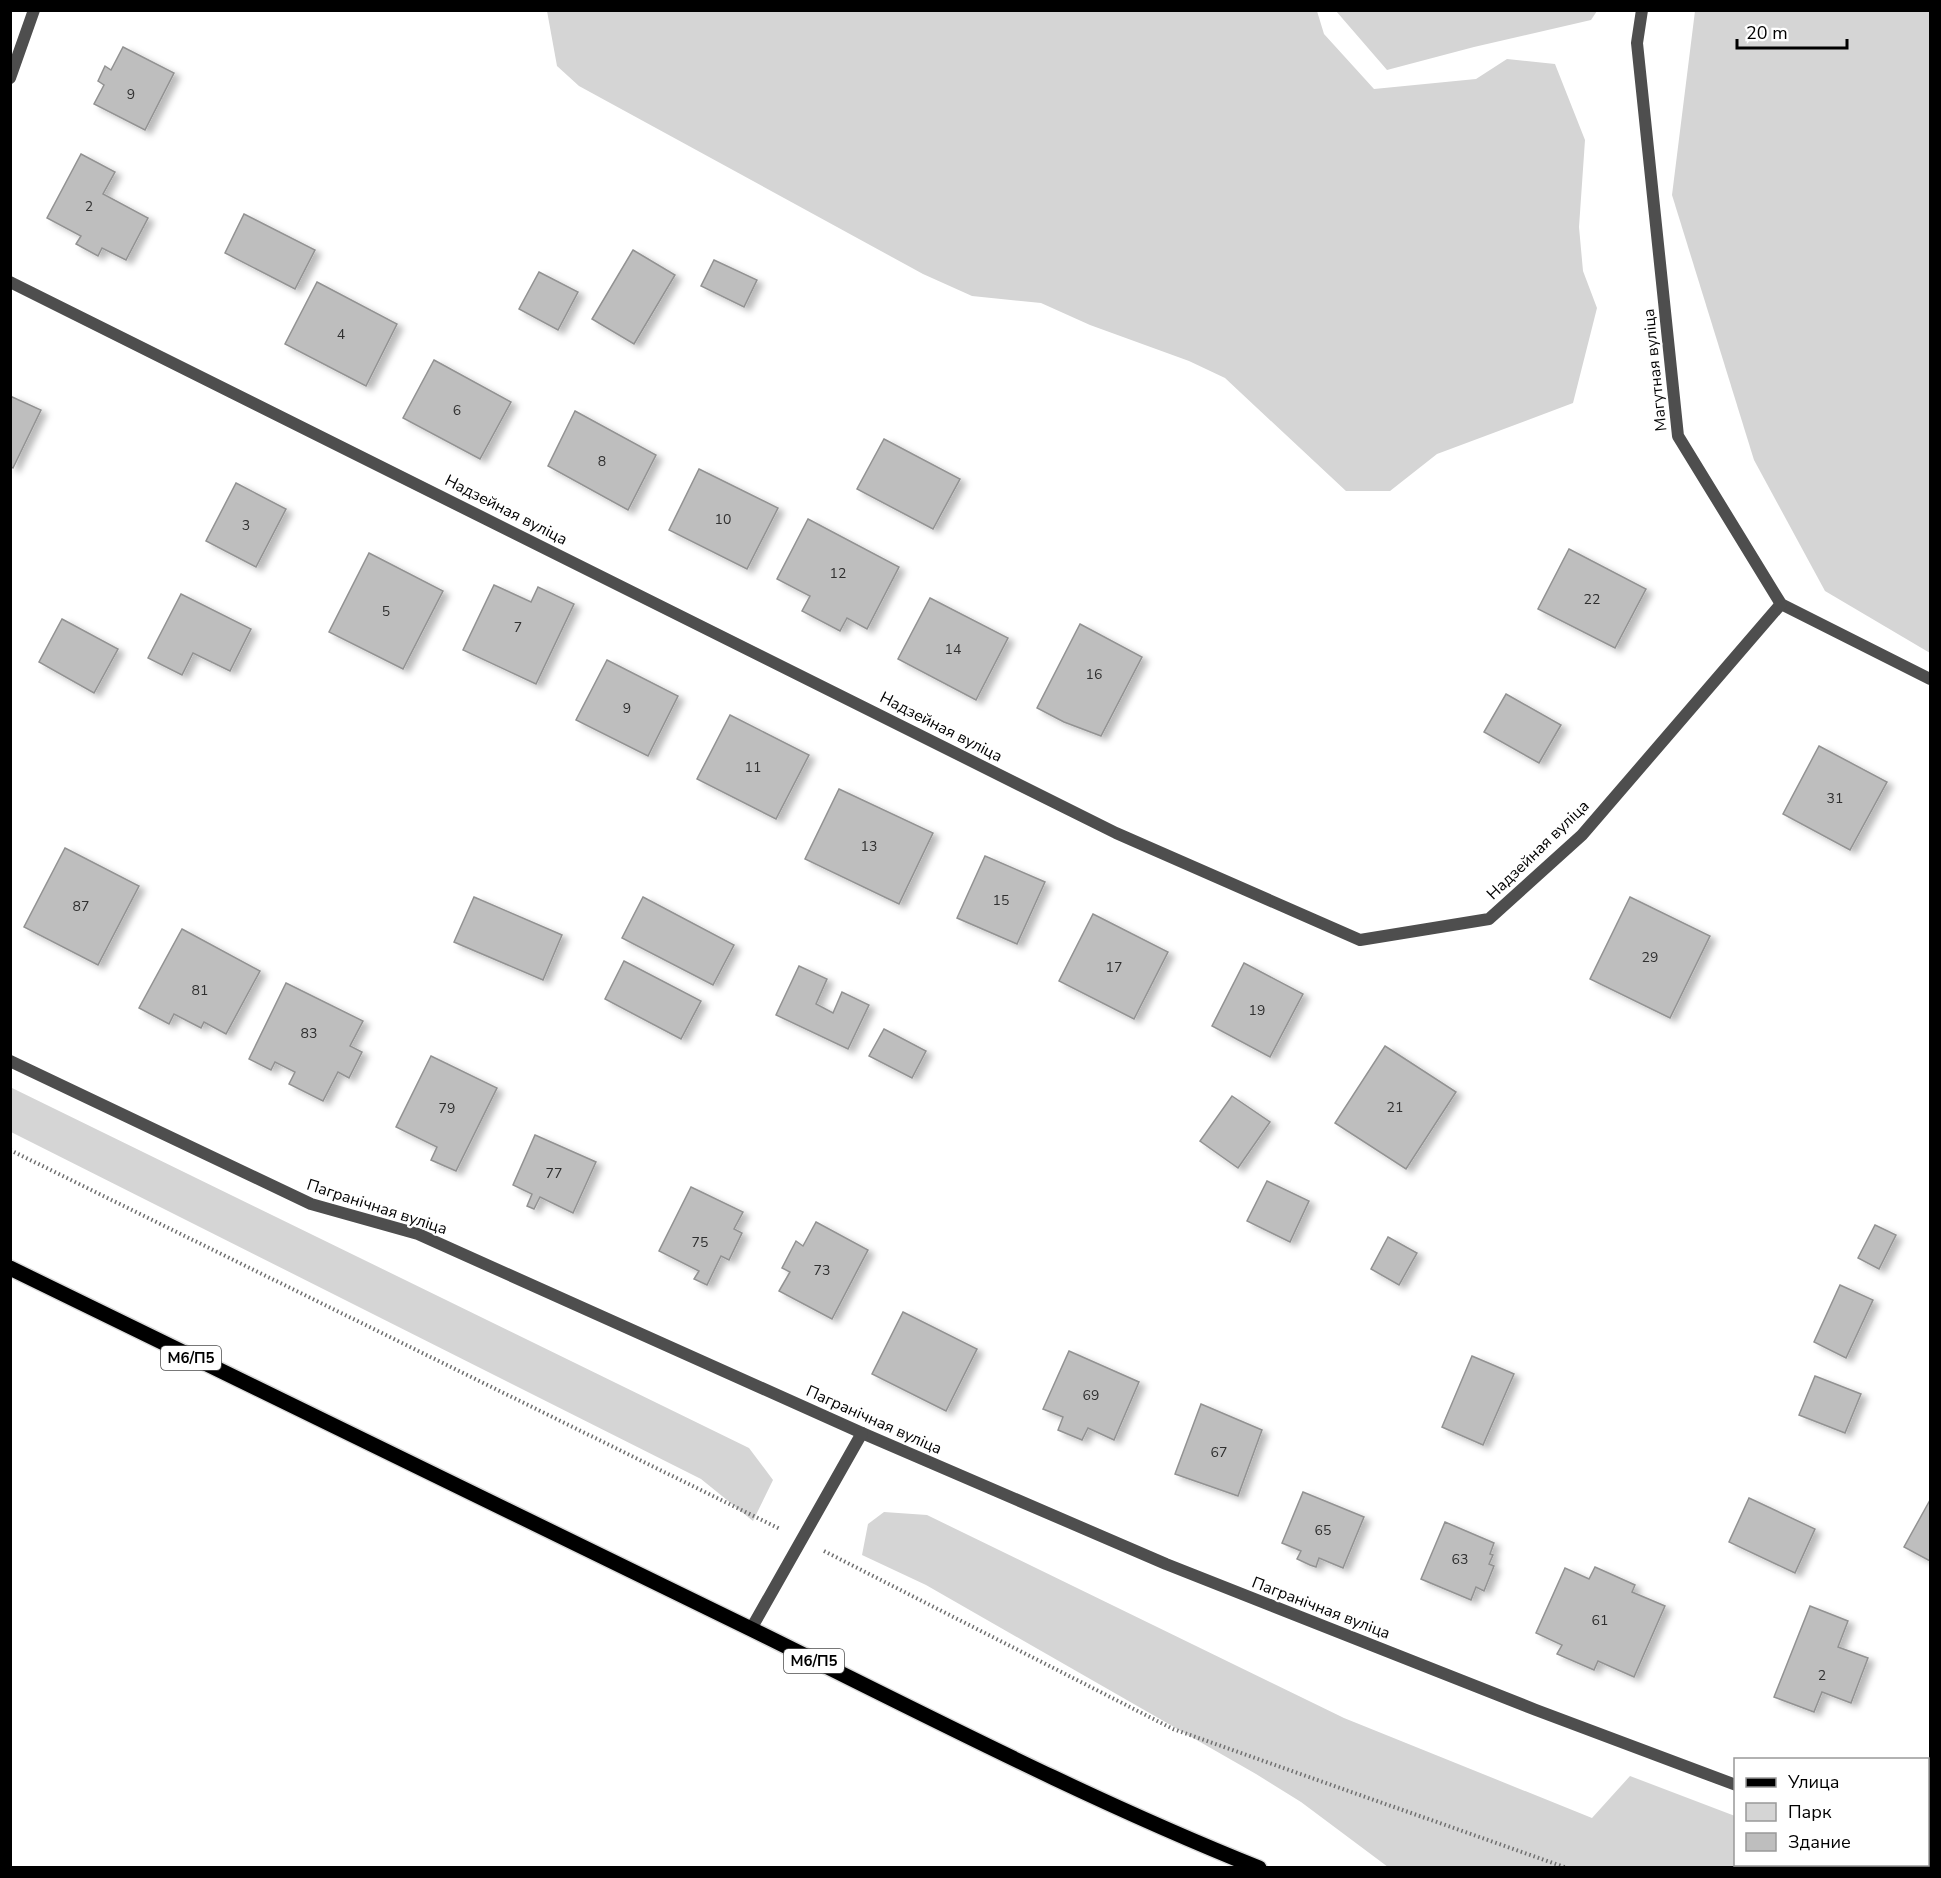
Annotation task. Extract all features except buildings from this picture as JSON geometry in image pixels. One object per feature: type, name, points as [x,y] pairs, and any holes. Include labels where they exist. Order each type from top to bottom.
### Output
[{"type":"main road","name":"М6/П5","points":[[10,1268],[751,1629],[985,1746],[1196,1843],[1259,1868]]},
{"type":"street","points":[[10,78],[34,10]]},
{"type":"street","name":"Магутная вуліца","points":[[1642,10],[1637,43],[1678,436],[1781,604]]},
{"type":"street","name":"Надзейная вуліца","points":[[10,282],[1116,833],[1360,940],[1489,919],[1582,835],[1781,604]]},
{"type":"street","points":[[1781,604],[1930,679]]},
{"type":"street","name":"Пагранічная вуліца","points":[[10,1061],[311,1204],[417,1234],[862,1433],[1166,1564],[1526,1706],[1734,1784]]},
{"type":"street","points":[[751,1629],[862,1433]]},
{"type":"green space","points":[[547,11],[1317,11],[1324,34],[1374,89],[1476,79],[1507,59],[1555,64],[1585,140],[1579,227],[1583,271],[1597,308],[1573,403],[1437,454],[1390,491],[1346,491],[1225,378],[1189,361],[1090,325],[1041,303],[972,296],[923,274],[579,86],[557,66]]},
{"type":"green space","points":[[1336,11],[1597,11],[1591,20],[1387,70]]},
{"type":"green space","points":[[1695,11],[1930,11],[1930,653],[1825,591],[1754,460],[1672,195]]},
{"type":"green space","points":[[10,1087],[749,1448],[773,1480],[753,1521],[701,1479],[11,1132]]},
{"type":"green space","points":[[884,1512],[927,1515],[1344,1718],[1592,1818],[1630,1776],[1734,1816],[1734,1866],[1799,1867],[1388,1867],[1301,1802],[1256,1774],[926,1585],[862,1555],[868,1524]]}]
